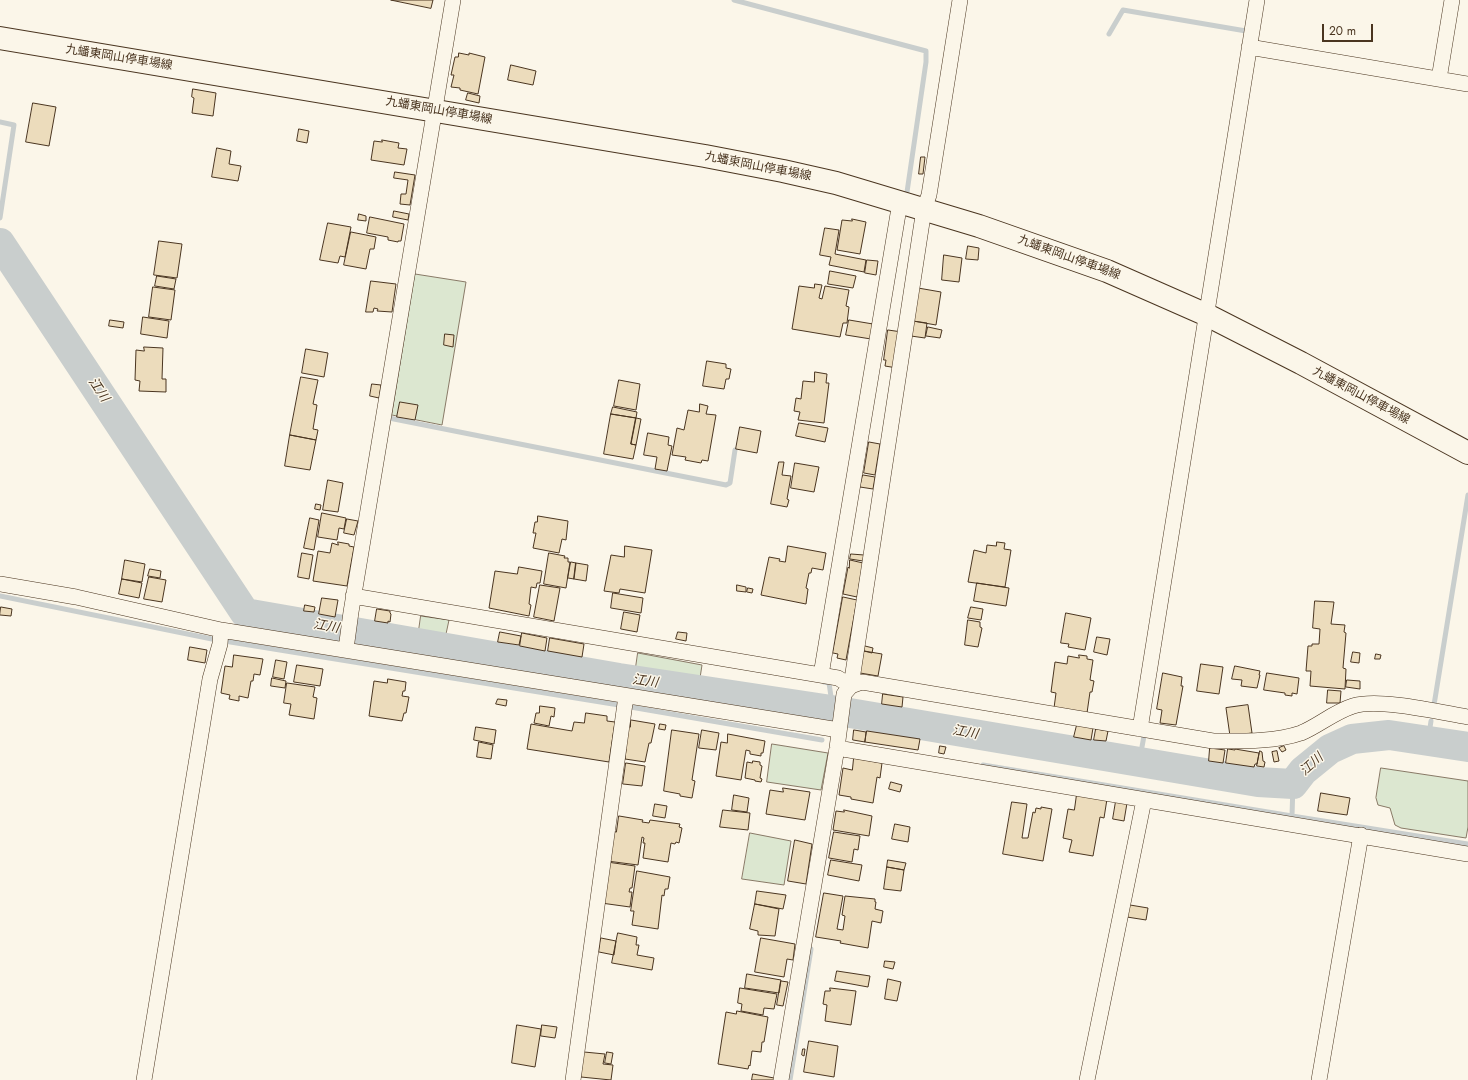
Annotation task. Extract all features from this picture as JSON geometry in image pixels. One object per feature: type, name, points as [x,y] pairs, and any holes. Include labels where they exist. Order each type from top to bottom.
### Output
[{"type":"main road","name":"九蟠東岡山停車場線","points":[[0,38],[705,156],[783,171],[900,202],[979,226],[1107,271],[1207,315],[1301,363],[1468,453]]},
{"type":"street","points":[[346,649],[350,612],[357,596],[434,110],[453,0]]},
{"type":"street","points":[[782,1080],[840,726],[848,690],[924,209],[929,195],[960,0]]},
{"type":"street","points":[[1140,729],[1207,315],[1253,48],[1257,0]]},
{"type":"street","points":[[1439,75],[1452,0]]},
{"type":"street","points":[[1253,48],[1439,75],[1468,84]]},
{"type":"street","points":[[827,676],[900,202]]},
{"type":"street","points":[[0,584],[76,597],[220,638],[346,649],[625,703],[840,726]]},
{"type":"street","points":[[357,596],[838,678],[848,690]]},
{"type":"street","points":[[144,1080],[210,679],[220,638]]},
{"type":"street","points":[[848,690],[862,682],[1213,741],[1282,737],[1302,732],[1330,716],[1354,706],[1378,704],[1468,717]]},
{"type":"street","points":[[573,1080],[625,703]]},
{"type":"street","points":[[837,748],[1468,854]]},
{"type":"street","points":[[1087,1080],[1144,800]]},
{"type":"street","points":[[1319,1080],[1361,835]]},
{"type":"green space","points":[[415,274],[466,282],[442,425],[392,415]]},
{"type":"green space","points":[[421,616],[449,620],[446,634],[419,630]]},
{"type":"green space","points":[[638,653],[702,665],[700,678],[636,667]]},
{"type":"green space","points":[[772,744],[828,753],[821,790],[767,782]]},
{"type":"green space","points":[[1381,768],[1468,781],[1468,827],[1466,838],[1401,828],[1395,825],[1390,808],[1378,805],[1376,798]]},
{"type":"green space","points":[[750,833],[791,841],[784,885],[742,879]]},
{"type":"building","points":[[391,0],[433,0],[431,8]]},
{"type":"building","points":[[459,53],[469,55],[469,53],[485,57],[478,94],[460,90],[460,88],[451,87],[454,75],[451,75],[455,57],[458,57]]},
{"type":"building","points":[[511,65],[536,71],[533,85],[508,80]]},
{"type":"building","points":[[193,89],[216,93],[213,116],[192,113],[194,98],[192,97]]},
{"type":"building","points":[[468,93],[480,96],[479,103],[466,100]]},
{"type":"building","points":[[33,103],[56,107],[49,146],[26,142]]},
{"type":"building","points":[[299,129],[309,131],[307,143],[297,141]]},
{"type":"building","points":[[382,140],[399,143],[398,148],[407,149],[404,165],[371,160],[374,141],[382,142]]},
{"type":"building","points":[[217,148],[231,151],[229,164],[241,166],[238,181],[212,177]]},
{"type":"building","points":[[921,157],[925,157],[923,174],[919,174]]},
{"type":"building","points":[[395,172],[415,175],[410,205],[400,204],[401,194],[406,194],[408,180],[394,178]]},
{"type":"building","points":[[394,211],[409,214],[408,220],[393,217]]},
{"type":"building","points":[[359,214],[366,216],[366,221],[358,220]]},
{"type":"building","points":[[370,217],[404,224],[401,241],[398,242],[388,240],[388,237],[367,233]]},
{"type":"building","points":[[852,219],[866,222],[860,254],[837,250],[842,220],[852,221]]},
{"type":"building","points":[[328,223],[351,227],[345,257],[340,256],[338,263],[320,260]]},
{"type":"building","points":[[825,228],[839,230],[835,254],[866,260],[864,272],[829,265],[831,257],[820,255]]},
{"type":"building","points":[[351,232],[376,237],[374,249],[370,249],[366,269],[344,265]]},
{"type":"building","points":[[159,241],[182,244],[177,278],[154,275]]},
{"type":"building","points":[[968,246],[979,248],[978,260],[966,259]]},
{"type":"building","points":[[944,255],[962,258],[959,282],[942,280]]},
{"type":"building","points":[[867,260],[878,261],[876,275],[865,273]]},
{"type":"building","points":[[830,271],[856,276],[853,288],[828,284]]},
{"type":"building","points":[[157,276],[176,279],[174,289],[155,286]]},
{"type":"building","points":[[371,281],[396,284],[392,312],[377,311],[378,309],[374,308],[373,312],[366,312]]},
{"type":"building","points":[[815,284],[822,285],[819,298],[822,299],[825,286],[849,290],[846,306],[849,307],[847,323],[843,323],[840,337],[792,329],[799,286],[814,288]]},
{"type":"building","points":[[153,287],[175,290],[171,320],[149,317]]},
{"type":"building","points":[[918,288],[941,292],[936,325],[913,321]]},
{"type":"building","points":[[143,317],[169,321],[167,338],[141,334]]},
{"type":"building","points":[[110,320],[124,322],[123,328],[109,326]]},
{"type":"building","points":[[849,320],[873,324],[871,339],[846,335]]},
{"type":"building","points":[[913,321],[927,323],[925,338],[911,336]]},
{"type":"building","points":[[928,327],[942,330],[940,338],[926,336]]},
{"type":"building","points":[[888,330],[902,332],[897,368],[885,366],[886,360],[884,360]]},
{"type":"building","points":[[445,334],[454,335],[453,347],[444,345]]},
{"type":"building","points":[[144,347],[163,348],[162,379],[166,379],[166,392],[139,391],[140,381],[135,380],[136,350],[144,351]]},
{"type":"building","points":[[306,349],[328,353],[324,377],[302,373]]},
{"type":"building","points":[[707,361],[726,364],[726,368],[731,369],[729,379],[726,379],[724,389],[703,386]]},
{"type":"building","points":[[815,372],[827,374],[826,383],[829,383],[824,423],[798,420],[800,412],[794,411],[796,398],[801,399],[803,381],[814,382]]},
{"type":"building","points":[[301,377],[318,380],[313,404],[317,405],[313,429],[318,430],[316,440],[290,435]]},
{"type":"building","points":[[619,380],[640,384],[636,410],[614,406]]},
{"type":"building","points":[[372,384],[381,385],[379,398],[370,396]]},
{"type":"building","points":[[400,402],[418,405],[415,420],[397,417]]},
{"type":"building","points":[[700,404],[708,406],[706,414],[716,415],[708,461],[702,460],[701,463],[685,460],[686,457],[672,455],[677,428],[684,430],[688,410],[699,412]]},
{"type":"building","points":[[613,407],[637,412],[636,418],[611,414]]},
{"type":"building","points":[[611,414],[636,418],[631,444],[636,445],[633,459],[604,454]]},
{"type":"building","points":[[636,418],[641,419],[636,445],[631,444]]},
{"type":"building","points":[[799,423],[828,428],[825,442],[796,436]]},
{"type":"building","points":[[740,427],[761,431],[757,453],[736,449]]},
{"type":"building","points":[[648,433],[669,437],[668,445],[672,446],[667,471],[655,469],[657,457],[644,455]]},
{"type":"building","points":[[290,435],[316,440],[310,470],[285,466]]},
{"type":"building","points":[[869,442],[880,444],[875,475],[864,473]]},
{"type":"building","points":[[779,462],[784,462],[782,475],[791,476],[787,507],[771,504]]},
{"type":"building","points":[[795,463],[819,467],[814,492],[791,488]]},
{"type":"building","points":[[863,475],[875,477],[873,489],[860,487]]},
{"type":"building","points":[[328,480],[343,483],[338,512],[323,510]]},
{"type":"building","points":[[316,504],[321,505],[320,510],[315,509]]},
{"type":"building","points":[[322,513],[346,518],[344,529],[339,528],[337,540],[318,537]]},
{"type":"building","points":[[538,516],[568,521],[566,540],[562,539],[559,553],[533,548],[536,533],[533,533]]},
{"type":"building","points":[[310,518],[319,520],[314,550],[304,548]]},
{"type":"building","points":[[347,519],[358,521],[354,535],[344,533]]},
{"type":"building","points":[[338,542],[349,544],[349,546],[354,547],[347,586],[313,581],[318,551],[330,553],[332,543],[338,545]]},
{"type":"building","points":[[997,542],[1005,543],[1004,549],[1011,550],[1005,587],[968,582],[974,550],[986,553],[987,545],[996,546]]},
{"type":"building","points":[[625,546],[652,550],[645,593],[620,589],[619,593],[604,591],[611,555],[624,557]]},
{"type":"building","points":[[788,546],[826,553],[823,570],[812,568],[811,573],[809,573],[806,588],[808,589],[806,604],[761,595],[769,557],[780,559],[779,561],[785,562]]},
{"type":"building","points":[[302,553],[313,555],[309,579],[298,577]]},
{"type":"building","points":[[549,553],[565,556],[564,558],[568,558],[568,562],[570,562],[566,588],[544,584]]},
{"type":"building","points":[[851,554],[864,555],[863,561],[850,559]]},
{"type":"building","points":[[125,560],[145,564],[142,582],[122,579]]},
{"type":"building","points":[[850,560],[863,563],[857,597],[843,594]]},
{"type":"building","points":[[571,562],[576,563],[574,579],[568,578]]},
{"type":"building","points":[[576,563],[588,565],[586,581],[574,579]]},
{"type":"building","points":[[519,567],[542,571],[540,583],[537,583],[536,588],[531,587],[529,604],[531,605],[529,616],[489,608],[495,571],[517,574]]},
{"type":"building","points":[[150,569],[161,571],[160,578],[148,576]]},
{"type":"building","points":[[149,577],[166,580],[162,602],[144,599]]},
{"type":"building","points":[[122,579],[142,583],[139,598],[119,594]]},
{"type":"building","points":[[977,583],[1009,588],[1006,606],[974,601]]},
{"type":"building","points":[[540,585],[560,588],[554,621],[534,617]]},
{"type":"building","points":[[737,585],[746,587],[746,592],[737,591]]},
{"type":"building","points":[[748,588],[753,589],[752,593],[747,592]]},
{"type":"building","points":[[613,593],[643,598],[641,613],[611,608]]},
{"type":"building","points":[[843,597],[857,600],[846,660],[837,658],[838,654],[833,653]]},
{"type":"building","points":[[322,598],[338,600],[335,617],[319,614]]},
{"type":"building","points":[[1315,601],[1334,602],[1331,624],[1345,625],[1344,632],[1346,633],[1343,668],[1346,669],[1345,689],[1310,686],[1311,671],[1306,671],[1308,646],[1312,646],[1312,644],[1319,644],[1320,629],[1313,628]]},
{"type":"building","points":[[305,605],[315,607],[314,612],[304,611]]},
{"type":"building","points":[[1,607],[12,609],[11,616],[0,615]]},
{"type":"building","points":[[971,607],[983,609],[981,620],[968,618]]},
{"type":"building","points":[[377,609],[390,611],[390,622],[375,621]]},
{"type":"building","points":[[624,612],[640,615],[637,632],[621,629]]},
{"type":"building","points":[[1066,613],[1091,618],[1085,650],[1068,647],[1069,644],[1061,643]]},
{"type":"building","points":[[968,620],[980,622],[980,627],[982,628],[978,647],[965,645]]},
{"type":"building","points":[[500,632],[521,636],[519,645],[498,642]]},
{"type":"building","points":[[678,632],[687,633],[686,641],[676,639]]},
{"type":"building","points":[[522,633],[547,638],[545,651],[520,646]]},
{"type":"building","points":[[1097,637],[1110,639],[1107,655],[1094,652]]},
{"type":"building","points":[[550,638],[584,644],[582,657],[548,651]]},
{"type":"building","points":[[865,646],[873,648],[872,653],[864,651]]},
{"type":"building","points":[[190,647],[207,650],[205,663],[188,660]]},
{"type":"building","points":[[864,651],[882,654],[878,676],[860,673]]},
{"type":"building","points":[[1353,652],[1360,653],[1359,663],[1351,662]]},
{"type":"building","points":[[1376,654],[1381,655],[1380,659],[1375,659]]},
{"type":"building","points":[[234,655],[263,659],[260,675],[254,674],[253,681],[251,681],[248,698],[239,696],[239,701],[229,699],[230,695],[221,693],[225,666],[232,667]]},
{"type":"building","points":[[1079,655],[1087,656],[1087,659],[1093,660],[1090,680],[1094,681],[1092,692],[1090,692],[1087,713],[1054,708],[1056,693],[1051,692],[1055,662],[1067,664],[1068,656],[1079,658]]},
{"type":"building","points":[[276,660],[287,662],[284,679],[273,677]]},
{"type":"building","points":[[1201,664],[1223,667],[1219,694],[1197,691]]},
{"type":"building","points":[[297,665],[323,669],[320,686],[294,682]]},
{"type":"building","points":[[1235,666],[1260,671],[1257,688],[1241,686],[1242,680],[1232,679]]},
{"type":"building","points":[[1163,673],[1182,677],[1181,686],[1183,686],[1176,725],[1160,723],[1162,710],[1157,709]]},
{"type":"building","points":[[1267,673],[1299,678],[1297,694],[1292,693],[1292,696],[1285,695],[1285,693],[1264,690]]},
{"type":"building","points":[[272,678],[286,681],[285,688],[271,686]]},
{"type":"building","points":[[388,679],[406,682],[405,691],[403,691],[402,696],[409,697],[406,713],[404,713],[402,721],[369,716],[374,681],[387,683]]},
{"type":"building","points":[[1347,680],[1360,681],[1360,689],[1346,687]]},
{"type":"building","points":[[287,683],[315,687],[313,697],[317,698],[314,719],[289,715],[291,704],[284,703]]},
{"type":"building","points":[[1328,690],[1341,691],[1340,703],[1327,703]]},
{"type":"building","points":[[883,694],[903,697],[902,707],[882,704]]},
{"type":"building","points":[[498,699],[507,700],[506,706],[496,704]]},
{"type":"building","points":[[1248,705],[1252,733],[1230,736],[1226,708]]},
{"type":"building","points":[[540,706],[555,708],[554,717],[551,716],[549,726],[534,723],[536,713],[539,713]]},
{"type":"building","points":[[586,713],[607,716],[607,721],[615,722],[609,762],[527,749],[531,724],[572,731],[574,722],[584,723]]},
{"type":"building","points":[[631,720],[655,724],[645,762],[625,759],[626,749],[622,748],[626,726],[630,727]]},
{"type":"building","points":[[660,724],[666,725],[665,730],[659,729]]},
{"type":"building","points":[[1077,725],[1093,728],[1091,740],[1074,737]]},
{"type":"building","points":[[476,727],[496,730],[494,744],[474,740]]},
{"type":"building","points":[[1096,729],[1108,731],[1106,741],[1094,740]]},
{"type":"building","points":[[672,730],[699,734],[692,780],[695,781],[692,798],[664,791]]},
{"type":"building","points":[[702,730],[719,733],[716,750],[699,748]]},
{"type":"building","points":[[854,730],[866,732],[865,742],[853,740]]},
{"type":"building","points":[[867,731],[920,739],[918,750],[865,742]]},
{"type":"building","points":[[728,734],[765,741],[761,756],[750,754],[750,751],[746,750],[741,780],[716,776],[721,742],[727,743]]},
{"type":"building","points":[[479,742],[493,745],[491,759],[477,757]]},
{"type":"building","points":[[940,746],[946,747],[944,754],[939,753]]},
{"type":"building","points":[[1284,746],[1286,750],[1282,752],[1279,748]]},
{"type":"building","points":[[1210,748],[1225,750],[1223,763],[1209,761]]},
{"type":"building","points":[[1228,749],[1259,753],[1257,764],[1255,764],[1254,767],[1226,763]]},
{"type":"building","points":[[1260,751],[1262,752],[1263,761],[1265,762],[1264,767],[1257,766]]},
{"type":"building","points":[[1277,751],[1279,761],[1274,762],[1272,752]]},
{"type":"building","points":[[854,758],[882,763],[880,778],[877,777],[873,803],[839,795],[843,768],[852,770]]},
{"type":"building","points":[[753,761],[760,762],[760,765],[762,766],[760,778],[762,779],[761,782],[745,778],[747,762],[752,763]]},
{"type":"building","points":[[626,763],[645,766],[642,786],[623,784]]},
{"type":"building","points":[[891,782],[902,785],[900,792],[889,789]]},
{"type":"building","points":[[783,788],[810,792],[805,820],[766,814],[770,790],[783,792]]},
{"type":"building","points":[[1321,793],[1350,798],[1347,815],[1318,811]]},
{"type":"building","points":[[1077,794],[1107,799],[1104,818],[1100,817],[1093,856],[1069,852],[1072,840],[1063,838],[1068,809],[1074,810]]},
{"type":"building","points":[[734,795],[749,798],[747,812],[732,810]]},
{"type":"building","points":[[1116,801],[1127,803],[1124,821],[1113,819]]},
{"type":"building","points":[[1012,802],[1027,804],[1022,838],[1028,838],[1033,812],[1035,813],[1036,808],[1041,809],[1041,807],[1052,809],[1043,861],[1003,854]]},
{"type":"building","points":[[655,804],[667,806],[665,818],[653,816]]},
{"type":"building","points":[[723,810],[750,813],[748,830],[720,827]]},
{"type":"building","points":[[844,810],[872,816],[869,836],[833,830],[836,811],[844,812]]},
{"type":"building","points":[[619,816],[643,820],[642,822],[649,823],[650,820],[680,824],[679,827],[682,828],[679,843],[671,843],[668,862],[643,858],[645,843],[643,843],[644,838],[642,837],[638,865],[607,861],[611,831],[616,832]]},
{"type":"building","points":[[895,824],[910,827],[908,842],[892,839]]},
{"type":"building","points":[[834,832],[860,836],[858,850],[854,849],[852,862],[829,858]]},
{"type":"building","points":[[795,840],[812,844],[806,884],[788,881]]},
{"type":"building","points":[[831,860],[862,865],[859,881],[828,875]]},
{"type":"building","points":[[888,860],[906,863],[904,870],[887,867]]},
{"type":"building","points":[[607,862],[635,866],[632,888],[630,888],[629,892],[632,892],[630,907],[601,903]]},
{"type":"building","points":[[887,867],[904,870],[901,891],[884,889]]},
{"type":"building","points":[[637,871],[670,877],[668,889],[665,889],[664,896],[662,895],[658,929],[632,925],[634,911],[631,911]]},
{"type":"building","points":[[757,891],[786,895],[783,909],[755,904]]},
{"type":"building","points":[[824,893],[843,896],[837,929],[843,930],[845,916],[842,915],[845,896],[875,899],[875,909],[883,911],[881,923],[872,921],[868,948],[840,943],[841,941],[816,937]]},
{"type":"building","points":[[755,904],[779,909],[775,936],[758,935],[758,931],[750,929]]},
{"type":"building","points":[[1130,905],[1148,908],[1146,920],[1127,917]]},
{"type":"building","points":[[618,933],[637,937],[636,945],[639,945],[637,955],[654,958],[652,970],[612,963]]},
{"type":"building","points":[[601,938],[616,941],[614,955],[599,952]]},
{"type":"building","points":[[761,938],[795,944],[793,960],[787,959],[784,977],[755,972]]},
{"type":"building","points":[[885,961],[895,962],[893,969],[884,967]]},
{"type":"building","points":[[837,971],[870,976],[868,987],[835,981]]},
{"type":"building","points":[[747,974],[781,980],[779,993],[745,988]]},
{"type":"building","points":[[888,979],[901,982],[897,1001],[885,999]]},
{"type":"building","points":[[781,981],[788,982],[783,1006],[777,1005]]},
{"type":"building","points":[[740,988],[777,994],[774,1009],[764,1008],[763,1015],[741,1011],[742,1004],[738,1003]]},
{"type":"building","points":[[830,988],[856,991],[851,1025],[825,1021],[827,1005],[823,1004],[825,991],[830,991]]},
{"type":"building","points":[[737,1011],[768,1017],[761,1052],[752,1051],[750,1066],[749,1065],[748,1069],[718,1064],[726,1012],[736,1014]]},
{"type":"building","points":[[517,1025],[541,1029],[535,1067],[512,1063]]},
{"type":"building","points":[[542,1025],[557,1027],[555,1038],[541,1036]]},
{"type":"building","points":[[809,1041],[838,1046],[834,1077],[804,1072]]},
{"type":"building","points":[[803,1049],[805,1049],[804,1056],[802,1055]]},
{"type":"building","points":[[584,1052],[605,1054],[603,1064],[613,1065],[611,1080],[581,1077]]},
{"type":"building","points":[[607,1052],[613,1053],[611,1064],[605,1063]]},
{"type":"building","points":[[753,1074],[774,1078],[774,1080],[752,1080]]},
{"type":"waterway","points":[[734,0],[926,51],[926,62],[907,192]]},
{"type":"waterway","points":[[1109,34],[1123,10],[1246,31]]},
{"type":"waterway","points":[[0,122],[14,125],[0,218]]},
{"type":"waterway","name":"江川","points":[[0,243],[245,613],[619,678],[838,711],[1258,782],[1293,784],[1303,771],[1330,749],[1352,739],[1389,735],[1468,747]]},
{"type":"waterway","points":[[389,418],[726,485],[730,483],[735,450]]},
{"type":"waterway","points":[[1434,705],[1468,495]]},
{"type":"waterway","points":[[0,596],[212,639],[619,705],[822,740]]},
{"type":"waterway","points":[[824,682],[829,683],[833,710]]},
{"type":"waterway","points":[[1428,741],[1431,721]]},
{"type":"waterway","points":[[1139,763],[1144,736]]},
{"type":"waterway","points":[[983,765],[1292,816]]},
{"type":"waterway","points":[[1293,784],[1292,816],[1468,844]]},
{"type":"waterway","points":[[790,1080],[811,949]]}]
